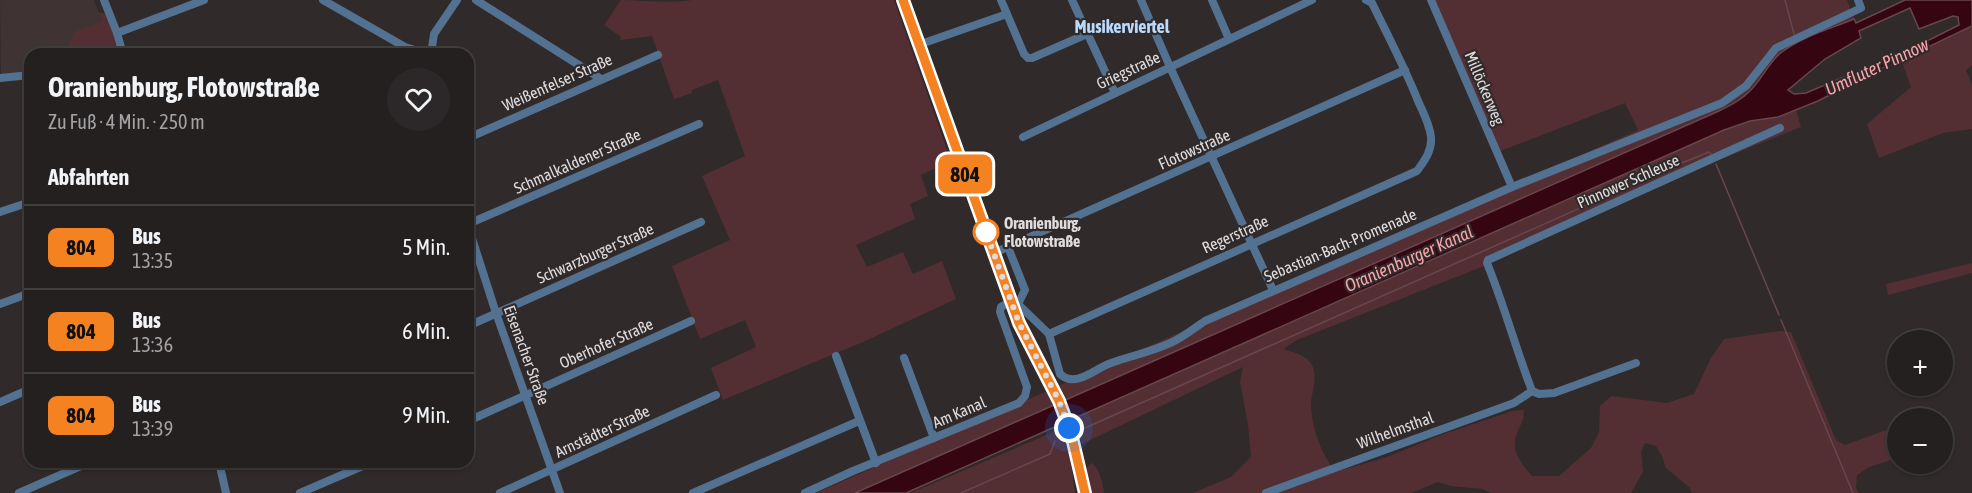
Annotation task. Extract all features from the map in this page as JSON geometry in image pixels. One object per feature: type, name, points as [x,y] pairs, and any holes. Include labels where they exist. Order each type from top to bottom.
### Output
[{"type":"street","points":[[104,0],[121,48]]},
{"type":"street","points":[[117,33],[204,0]]},
{"type":"street","points":[[323,0],[409,48]]},
{"type":"street","points":[[431,48],[434,34],[457,0]]},
{"type":"street","points":[[476,0],[601,79]]},
{"type":"street","points":[[903,0],[1026,338],[1059,401],[1069,428],[1085,493]]},
{"type":"street","points":[[1001,0],[1024,54],[1028,58],[1087,34]]},
{"type":"street","points":[[1072,0],[1114,93]]},
{"type":"street","points":[[1141,0],[1273,290]]},
{"type":"street","points":[[1212,0],[1229,39]]},
{"type":"street","name":"Griegstraße","points":[[1023,137],[1300,3],[1312,0]]},
{"type":"street","name":"Millöckerweg","points":[[1431,0],[1512,187]]},
{"type":"street","name":"Sebastian-Bach-Promenade","points":[[1049,334],[1060,375],[1065,379],[1080,378],[1106,364],[1162,346],[1178,339],[1205,321],[1273,290],[1512,187],[1722,102],[1746,86],[1776,48],[1861,8],[1858,0]]},
{"type":"street","points":[[1369,2],[1406,70]]},
{"type":"street","points":[[918,45],[1007,14]]},
{"type":"street","name":"Weißenfelser Straße","points":[[474,135],[658,55]]},
{"type":"street","name":"Regerstraße","points":[[1049,334],[1417,171],[1428,155],[1431,135],[1406,70]]},
{"type":"street","name":"Flotowstraße","points":[[994,253],[1406,70]]},
{"type":"street","points":[[0,78],[24,76]]},
{"type":"street","name":"Schmalkaldener Straße","points":[[474,222],[699,124]]},
{"type":"street","name":"Pinnower Schleuse","points":[[1532,391],[1487,263],[1488,260],[1780,128]]},
{"type":"street","points":[[0,212],[24,204]]},
{"type":"street","name":"Schwarzburger Straße","points":[[474,323],[701,222]]},
{"type":"street","name":"Eisenacher Straße","points":[[474,244],[560,493]]},
{"type":"street","points":[[1008,247],[1025,290],[1014,303]]},
{"type":"street","points":[[0,304],[24,295]]},
{"type":"street","points":[[1014,303],[1049,334]]},
{"type":"street","name":"Am Kanal","points":[[805,493],[1019,403],[1025,396],[1027,387],[1000,312],[1001,307],[1014,303]]},
{"type":"street","name":"Oberhofer Straße","points":[[474,417],[691,321]]},
{"type":"street","points":[[836,356],[876,463]]},
{"type":"street","points":[[904,358],[934,438]]},
{"type":"street","name":"Wilhelmsthal","points":[[1266,493],[1514,403],[1532,391],[1539,394],[1554,393],[1636,363]]},
{"type":"street","points":[[0,402],[24,392]]},
{"type":"street","name":"Arnstädter Straße","points":[[500,493],[553,471],[716,395]]},
{"type":"street","points":[[693,493],[859,421]]},
{"type":"street","points":[[19,493],[76,468]]},
{"type":"street","points":[[220,468],[226,493]]},
{"type":"street","points":[[300,493],[358,468]]},
{"type":"shaded area","points":[[0,0],[94,0],[102,21],[67,48],[24,48],[24,73],[1,76]]},
{"type":"shaded area","points":[[621,0],[666,2],[894,0],[951,161],[921,175],[928,196],[910,204],[915,219],[856,245],[867,267],[903,252],[913,274],[942,261],[956,299],[863,342],[723,400],[711,368],[756,347],[745,320],[700,339],[672,266],[730,240],[702,176],[745,156],[718,80],[674,99],[652,36],[620,40],[621,37],[604,25]]},
{"type":"shaded area","points":[[1430,0],[1847,0],[1854,19],[1807,38],[1782,52],[1740,101],[1719,111],[855,493],[816,493],[1638,130],[1625,103],[1498,152]]},
{"type":"shaded area","points":[[98,12],[105,14],[117,48],[67,48],[74,32],[102,21]]},
{"type":"shaded area","points":[[1972,26],[1972,65],[1966,70],[1972,85],[1972,129],[1943,133],[1879,158],[1867,124],[1911,87],[1901,60]]},
{"type":"shaded area","points":[[1796,110],[1801,127],[1721,159],[1707,162],[1484,266],[1297,340],[1283,349],[1303,356],[1314,370],[1311,405],[1314,426],[1322,450],[1335,472],[1384,458],[1444,434],[1512,411],[1524,410],[1515,439],[1518,456],[1532,476],[1559,476],[1591,448],[1599,432],[1600,406],[1611,396],[1667,403],[1694,394],[1711,358],[1724,339],[1780,331],[1791,332],[1836,440],[1845,445],[1887,430],[1887,461],[1869,467],[1857,475],[1856,488],[1859,493],[1692,493],[1690,488],[1666,468],[1656,446],[1645,443],[1641,452],[1643,472],[1631,493],[1491,493],[1483,489],[1451,486],[1438,482],[1411,493],[1193,493],[1231,477],[1251,457],[1240,382],[1243,367],[1082,444],[1073,419],[1724,130],[1750,121],[1778,117]]},
{"type":"shaded area","points":[[1972,263],[1972,273],[1888,295],[1886,284]]},
{"type":"shaded area","points":[[1058,430],[1066,444],[1075,493],[911,493]]},
{"type":"shaded area","points":[[1091,463],[1102,480],[1104,493],[1091,493],[1086,469]]},
{"type":"water","name":"Oranienburger Kanal","points":[[1905,0],[1972,0],[1972,26],[1901,60],[1899,55],[1959,25],[1958,17],[1953,16],[1919,29],[1910,8],[1859,31],[1861,38],[1825,59],[1788,90],[1794,94],[1806,93],[1884,60],[1886,66],[1818,101],[1778,117],[1750,121],[1724,130],[906,493],[855,493],[1719,111],[1748,93],[1775,59],[1790,46],[1854,19],[1856,23]]},
{"type":"waterway","points":[[1785,0],[1794,34]]},
{"type":"waterway","name":"Umfluter Pinnow","points":[[1880,65],[1906,54]]},
{"type":"waterway","points":[[1076,432],[1677,165],[1709,152],[1711,154]]},
{"type":"waterway","points":[[1716,164],[1779,315]]},
{"type":"waterway","points":[[1781,320],[1853,493]]},
{"type":"waterway","points":[[961,493],[1050,454],[1055,441]]},
{"type":"bus line","name":"804","points":[[903,0],[1019,323],[1059,401],[1071,433],[1085,493]]},
{"type":"place","name":"Oranienburg, Flotowstraße","points":[[986,232]]},
{"type":"district","name":"Musikerviertel","points":[[1122,27]]},
{"type":"route","points":[[986,232],[985,229],[1019,323],[1059,401],[1069,428]]}]
